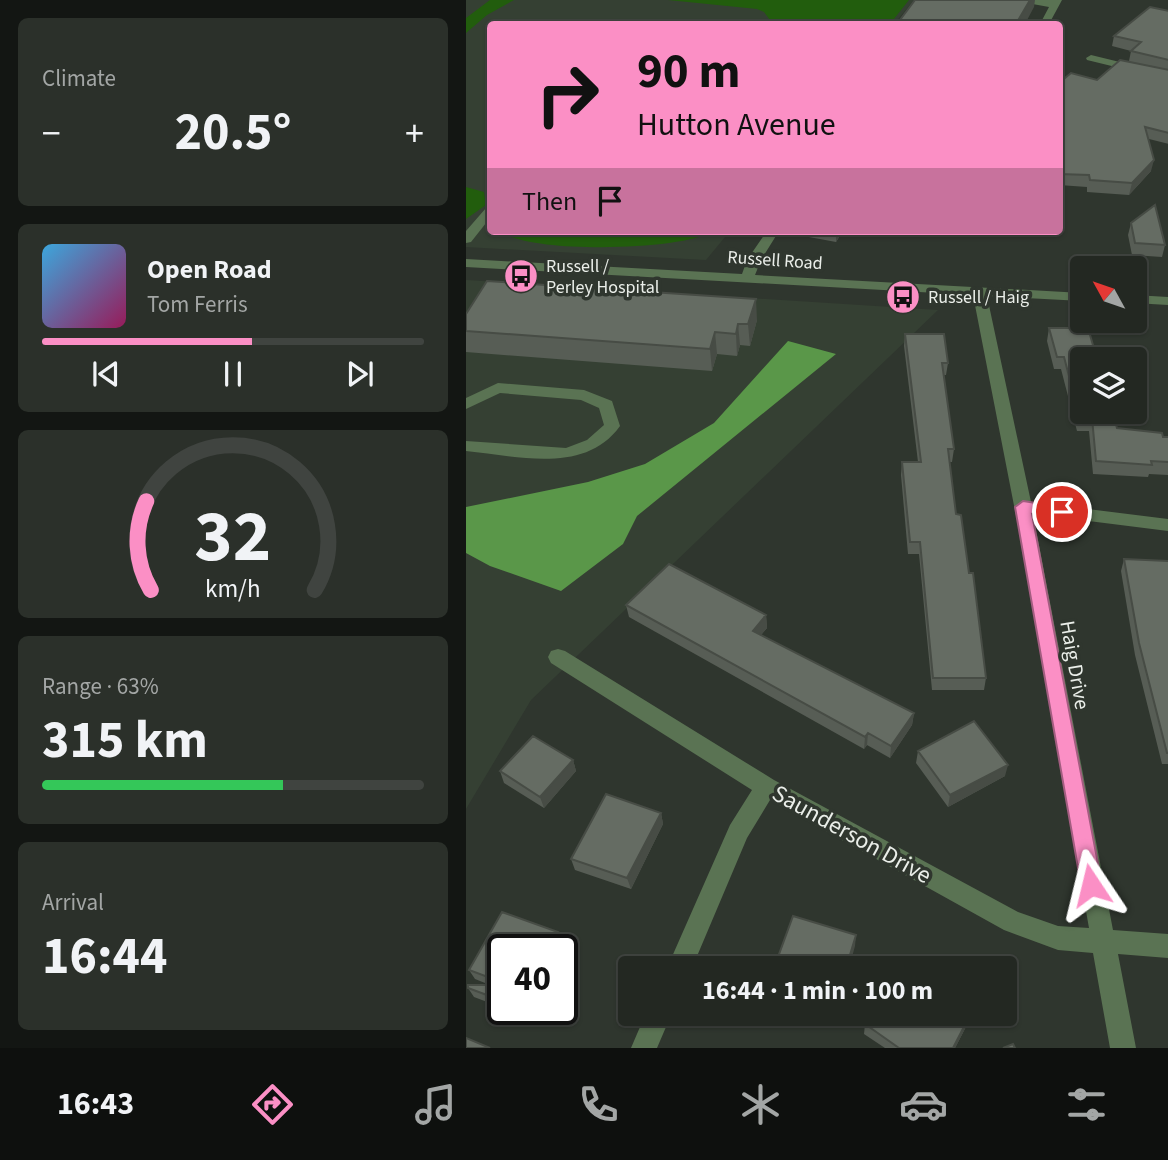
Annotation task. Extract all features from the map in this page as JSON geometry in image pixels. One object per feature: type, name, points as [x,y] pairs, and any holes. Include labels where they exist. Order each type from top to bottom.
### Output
[{"type":"street","points":[[1015,0],[1056,2],[1046,21]]},
{"type":"street","points":[[1091,58],[1168,77]]},
{"type":"street","points":[[466,239],[487,214]]},
{"type":"street","points":[[748,277],[754,260],[770,235]]},
{"type":"street","points":[[466,277],[473,263]]},
{"type":"street","name":"Russell Road","points":[[473,263],[1070,296]]},
{"type":"street","name":"Haig Drive","points":[[979,292],[1023,507],[1123,1048]]},
{"type":"street","points":[[1147,300],[1168,301]]},
{"type":"street","points":[[466,404],[498,388],[584,395],[606,405],[612,426],[593,444],[567,454],[466,446]]},
{"type":"street","points":[[1023,507],[1168,524]]},
{"type":"street","name":"Saunderson Drive","points":[[558,657],[766,787],[1012,922],[1058,938],[1103,944],[1168,946]]},
{"type":"street","points":[[684,956],[738,832],[766,787]]},
{"type":"street","points":[[644,1048],[653,1026]]},
{"type":"shaded area","points":[[466,0],[914,0],[896,21],[487,21],[487,235],[727,235],[706,260],[466,247]]},
{"type":"shaded area","points":[[490,0],[514,0],[487,15],[466,33],[466,18]]},
{"type":"shaded area","points":[[668,0],[909,0],[892,21],[771,21],[764,12],[757,9]]},
{"type":"shaded area","points":[[466,187],[484,192],[486,205],[466,219]]},
{"type":"shaded area","points":[[510,235],[703,235],[671,243],[606,247],[541,244]]},
{"type":"shaded area","points":[[466,280],[938,310],[531,700],[466,809]]},
{"type":"shaded area","points":[[788,341],[836,354],[637,516],[623,544],[561,591],[490,566],[466,553],[466,507],[588,482],[645,464],[714,423]]},
{"type":"building","points":[[915,0],[1030,0],[1018,21],[899,21]]},
{"type":"building","points":[[1150,7],[1169,11],[1169,60],[1131,51],[1141,42],[1114,36]]},
{"type":"building","points":[[1120,60],[1169,70],[1169,133],[1145,127],[1154,160],[1132,183],[1090,180],[1089,175],[1063,174],[1063,80],[1071,73],[1097,80]]},
{"type":"building","points":[[1155,205],[1165,245],[1135,243],[1131,223]]},
{"type":"building","points":[[487,281],[756,299],[748,324],[738,324],[736,334],[715,332],[710,349],[466,331],[466,314]]},
{"type":"building","points":[[1049,328],[1070,328],[1070,333],[1089,333],[1094,347],[1070,347],[1070,380],[1064,357],[1057,357]]},
{"type":"building","points":[[905,334],[944,334],[948,363],[942,363],[954,449],[948,449],[956,514],[961,515],[969,573],[973,573],[986,678],[933,678],[920,542],[910,542],[902,462],[921,462]]},
{"type":"building","points":[[1093,424],[1116,424],[1117,428],[1162,433],[1163,437],[1169,437],[1169,462],[1151,461],[1152,465],[1096,461]]},
{"type":"building","points":[[1124,559],[1169,561],[1169,753],[1139,643]]},
{"type":"building","points":[[669,564],[766,615],[753,631],[914,713],[891,746],[868,733],[865,737],[626,605]]},
{"type":"building","points":[[974,721],[1008,765],[950,795],[918,751]]},
{"type":"building","points":[[533,736],[573,760],[540,797],[500,771]]},
{"type":"building","points":[[606,794],[661,813],[627,878],[571,859]]},
{"type":"building","points":[[502,912],[558,932],[557,934],[489,934]]},
{"type":"building","points":[[793,916],[856,935],[850,956],[778,956]]},
{"type":"building","points":[[487,938],[487,977],[469,970]]},
{"type":"building","points":[[468,985],[487,985],[487,995],[468,988]]},
{"type":"building","points":[[868,1026],[964,1026],[953,1048],[899,1048]]},
{"type":"building","points":[[466,1038],[490,1048],[466,1048]]},
{"type":"place","name":"Russell / Perley Hospital","points":[[521,276]]},
{"type":"place","name":"Russell / Haig","points":[[903,297]]},
{"type":"route","points":[[1062,512],[1023,507],[1091,885]]}]
